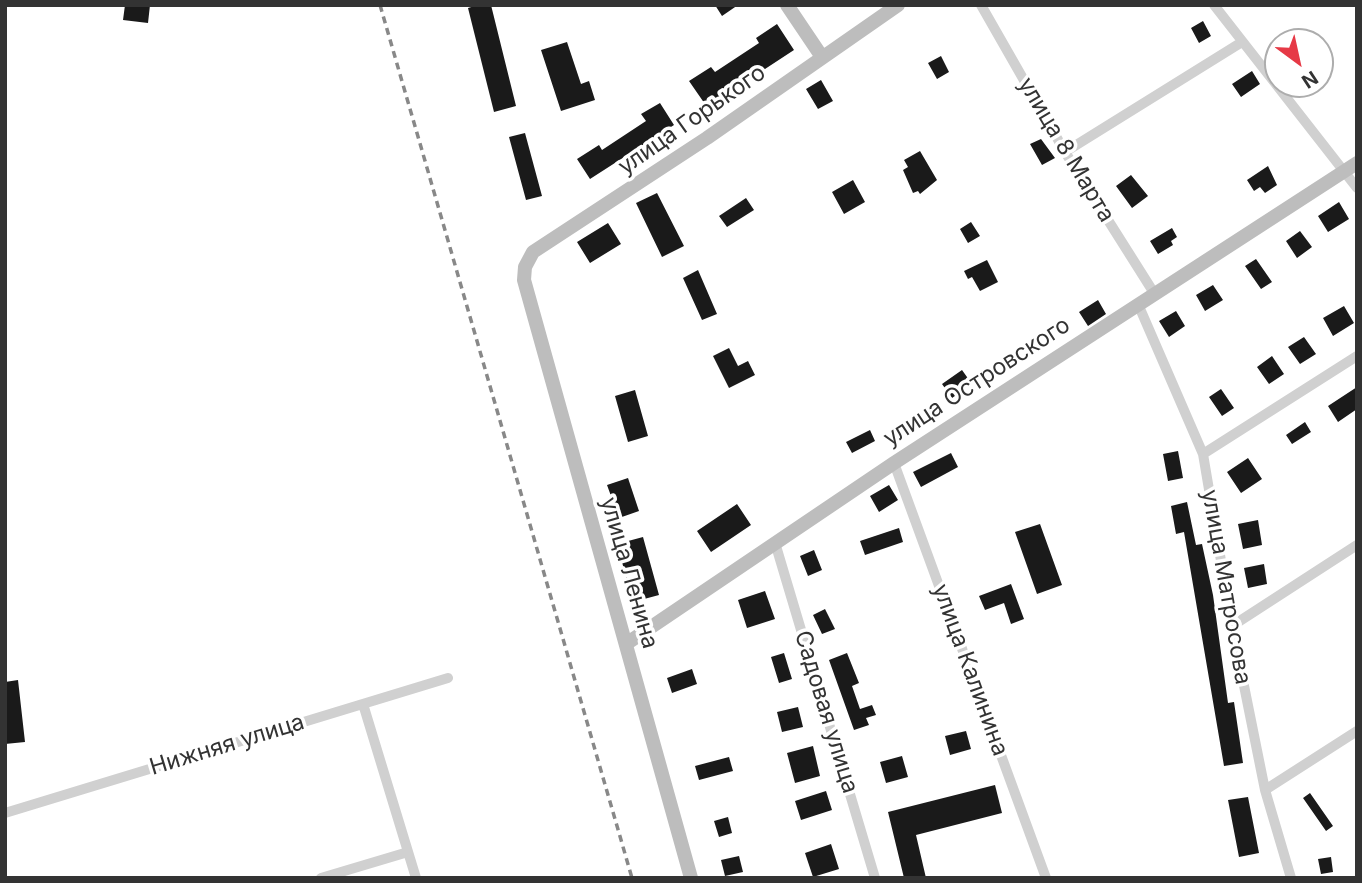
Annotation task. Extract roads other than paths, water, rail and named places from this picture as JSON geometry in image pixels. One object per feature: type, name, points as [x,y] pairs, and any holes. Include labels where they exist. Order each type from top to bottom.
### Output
[{"type":"street","points":[[787,5],[822,57]]},
{"type":"street","name":"улица Горького","points":[[524,280],[525,267],[533,252],[618,198],[898,5]]},
{"type":"street","name":"улица 8 Марта","points":[[981,5],[1065,152],[1154,293]]},
{"type":"street","points":[[1214,5],[1242,42],[1351,167],[1357,188]]},
{"type":"street","points":[[1065,152],[1242,42]]},
{"type":"street","name":"улица Островского","points":[[626,644],[894,463],[1351,167]]},
{"type":"street","name":"улица Ленина","points":[[524,280],[691,878]]},
{"type":"street","name":"улица Матросова","points":[[1138,304],[1203,454],[1232,626],[1265,790],[1291,878]]},
{"type":"street","points":[[1203,454],[1357,356]]},
{"type":"street","name":"улица Калинина","points":[[894,463],[1046,878]]},
{"type":"street","name":"Садовая улица","points":[[776,545],[875,878]]},
{"type":"street","points":[[1232,626],[1357,545]]},
{"type":"street","name":"Нижняя улица","points":[[5,813],[449,678]]},
{"type":"street","points":[[363,704],[415,878]]},
{"type":"street","points":[[1265,790],[1357,731]]},
{"type":"street","points":[[321,878],[408,852]]},
{"type":"railway","points":[[380,5],[632,878]]}]
